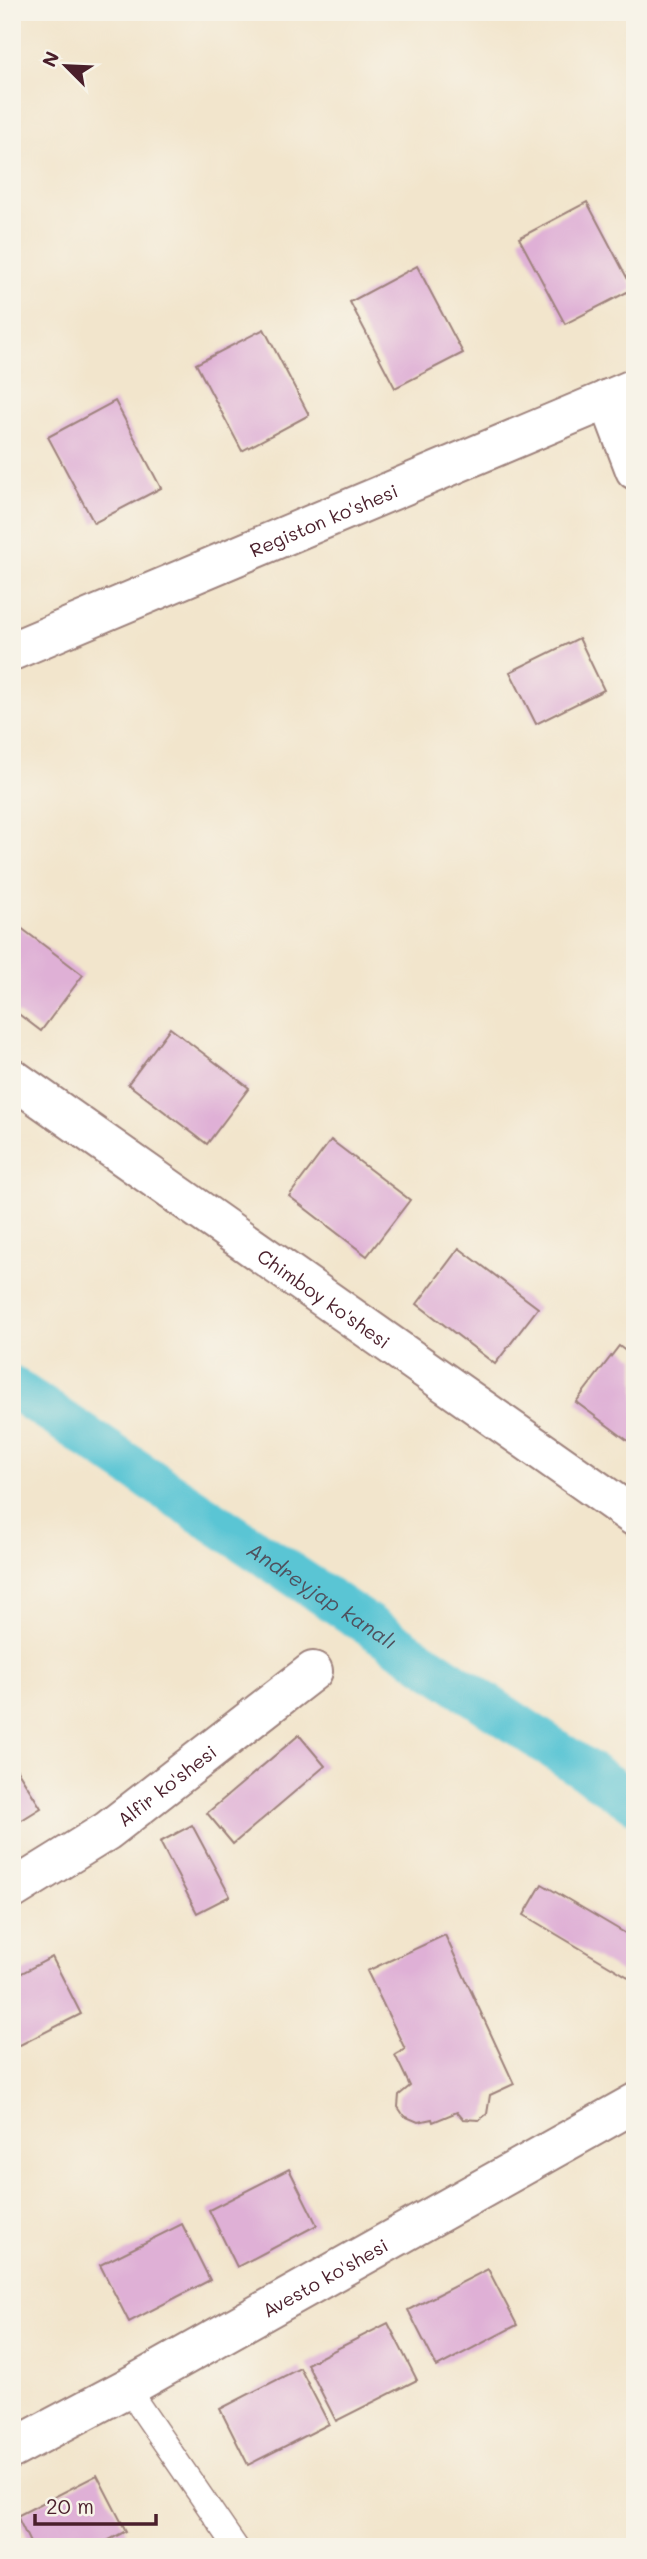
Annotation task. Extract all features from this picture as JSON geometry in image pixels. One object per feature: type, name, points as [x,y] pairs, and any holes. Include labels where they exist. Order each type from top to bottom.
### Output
[{"type":"street","points":[[622,393],[635,470]]},
{"type":"street","name":"Registon ko'shesi","points":[[12,651],[622,393]]},
{"type":"street","name":"Chimboy ko'shesi","points":[[12,1078],[635,1517]]},
{"type":"street","name":"Alfir ko'shesi","points":[[12,1890],[107,1830],[313,1671]]},
{"type":"street","name":"Avesto ko'shesi","points":[[12,2449],[127,2388],[635,2103]]},
{"type":"lane","points":[[127,2388],[236,2547]]},
{"type":"building","points":[[587,202],[633,289],[565,324],[519,238]]},
{"type":"building","points":[[417,266],[463,353],[395,388],[350,302]]},
{"type":"building","points":[[264,329],[309,415],[242,451],[196,364]]},
{"type":"building","points":[[115,401],[161,488],[94,523],[48,437]]},
{"type":"building","points":[[579,638],[604,690],[536,724],[510,672]]},
{"type":"building","points":[[12,921],[83,975],[41,1031],[12,1009]]},
{"type":"building","points":[[170,1028],[249,1088],[207,1144],[128,1084]]},
{"type":"building","points":[[331,1140],[410,1200],[367,1256],[289,1196]]},
{"type":"building","points":[[459,1248],[538,1308],[495,1364],[417,1304]]},
{"type":"building","points":[[619,1346],[635,1358],[635,1446],[576,1402]]},
{"type":"building","points":[[299,1735],[325,1766],[233,1844],[207,1813]]},
{"type":"building","points":[[12,1762],[41,1808],[12,1826]]},
{"type":"building","points":[[192,1825],[230,1896],[197,1913],[160,1842]]},
{"type":"building","points":[[542,1884],[635,1939],[635,1981],[524,1915]]},
{"type":"building","points":[[445,1935],[514,2084],[490,2095],[487,2114],[479,2120],[463,2119],[457,2112],[433,2122],[432,2119],[418,2122],[404,2116],[398,2107],[399,2095],[410,2086],[395,2055],[405,2049],[367,1971]]},
{"type":"building","points":[[52,1957],[81,2014],[12,2049],[12,1978]]},
{"type":"building","points":[[289,2169],[317,2225],[237,2267],[209,2210]]},
{"type":"building","points":[[182,2224],[210,2280],[129,2322],[100,2265]]},
{"type":"building","points":[[488,2269],[517,2325],[437,2367],[408,2310]]},
{"type":"building","points":[[388,2323],[417,2380],[336,2421],[307,2364]]},
{"type":"building","points":[[300,2368],[329,2424],[248,2465],[220,2409]]},
{"type":"building","points":[[97,2475],[126,2531],[96,2547],[32,2547],[17,2516]]},
{"type":"waterway","name":"Andreyjap kanalı","points":[[12,1387],[635,1803]]}]
